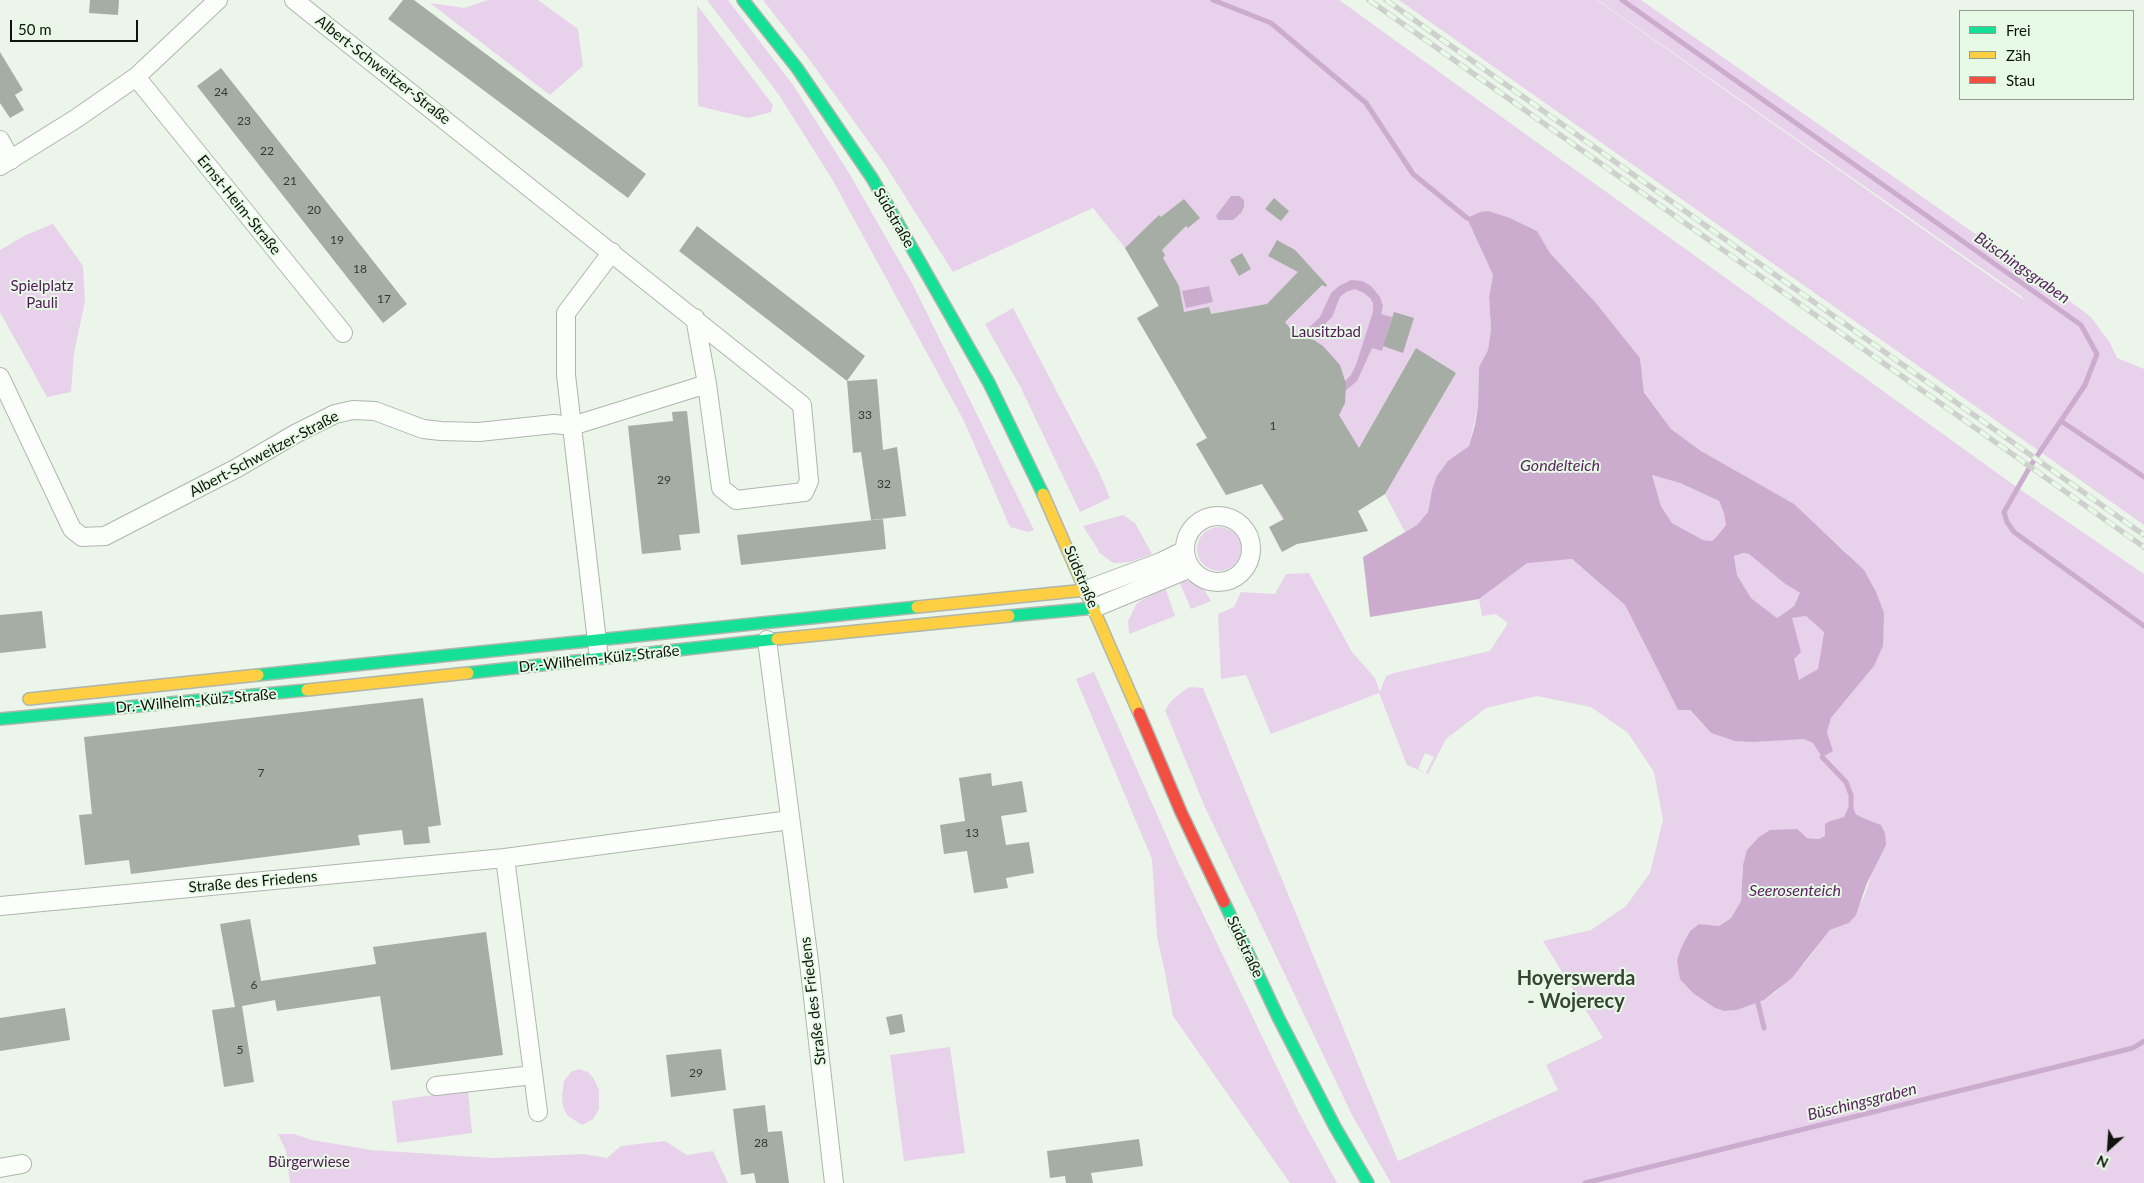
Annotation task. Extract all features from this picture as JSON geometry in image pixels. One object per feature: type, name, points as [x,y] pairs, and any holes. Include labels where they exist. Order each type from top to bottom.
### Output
[{"type":"street","points":[[0,140],[6,163],[136,77],[218,0]]},
{"type":"street","name":"Albert-Schweitzer-Straße","points":[[294,0],[695,318],[802,405],[809,482],[804,492],[736,500],[721,488],[707,384],[695,318]]},
{"type":"street","name":"Südstraße","points":[[743,0],[797,68],[872,178],[989,383],[1059,527],[1181,812],[1278,1017],[1335,1127],[1368,1183]]},
{"type":"street","name":"Ernst-Heim-Straße","points":[[136,77],[343,333]]},
{"type":"street","points":[[598,660],[566,375],[566,313],[612,252]]},
{"type":"street","name":"Albert-Schweitzer-Straße","points":[[0,377],[72,529],[82,537],[105,536],[237,468],[295,434],[335,414],[353,410],[374,411],[423,429],[441,431],[479,432],[554,424],[572,426],[707,384]]},
{"type":"street","points":[[1213,516],[1226,517],[1235,521],[1248,537],[1251,545],[1250,558],[1243,570],[1235,577],[1223,582],[1212,581],[1200,576],[1191,568],[1185,550],[1187,537],[1195,526],[1213,516]]},
{"type":"street","name":"Dr.-Wilhelm-Külz-Straße","points":[[20,700],[1086,590],[1161,562],[1185,550]]},
{"type":"street","name":"Dr.-Wilhelm-Külz-Straße","points":[[0,719],[323,689],[767,640],[1094,608],[1191,568]]},
{"type":"street","name":"Straße des Friedens","points":[[767,640],[809,962],[834,1183]]},
{"type":"street","name":"Straße des Friedens","points":[[0,906],[505,858],[790,820]]},
{"type":"street","points":[[505,858],[538,1112]]},
{"type":"street","points":[[436,1086],[533,1075]]},
{"type":"street","points":[[0,1168],[22,1164]]},
{"type":"green space","points":[[488,0],[538,0],[578,29],[583,66],[550,95],[430,3],[464,8]]},
{"type":"green space","points":[[707,0],[728,0],[793,85],[849,173],[913,285],[1034,530],[1029,532],[1010,527],[964,421],[832,179],[779,95]]},
{"type":"green space","points":[[763,0],[1339,0],[2018,488],[2144,574],[2144,1183],[1391,1183],[1352,1115],[1204,805],[1165,710],[1172,700],[1189,687],[1203,688],[1398,1161],[1558,1090],[1546,1065],[1603,1038],[1543,941],[1591,930],[1626,906],[1650,873],[1663,820],[1654,772],[1628,733],[1591,707],[1537,696],[1486,708],[1446,739],[1428,774],[1407,765],[1379,693],[1271,734],[1246,675],[1221,679],[1218,614],[1234,607],[1241,592],[1275,594],[1286,574],[1309,573],[1352,652],[1375,678],[1380,692],[1386,676],[1394,673],[1490,651],[1508,623],[1496,614],[1482,616],[1479,599],[1527,562],[1572,559],[1625,605],[1678,710],[1689,710],[1711,733],[1753,742],[1803,738],[1833,751],[1827,732],[1831,718],[1874,666],[1848,554],[1794,505],[1701,451],[1671,429],[1644,391],[1640,358],[1596,303],[1550,253],[1537,231],[1510,218],[1468,218],[1493,275],[1489,297],[1491,329],[1488,350],[1479,367],[1478,406],[1469,446],[1463,450],[1432,490],[1428,512],[1417,525],[1405,532],[1385,494],[1358,511],[1368,531],[1297,544],[1262,484],[1226,495],[1196,444],[1207,438],[1137,318],[1159,305],[1125,248],[1093,208],[953,272],[882,160],[809,59]],"holes":[[[1425,753],[1434,757],[1426,773],[1418,769]],[[1848,808],[1861,817],[1881,825],[1885,833],[1864,897],[1849,923],[1830,930],[1805,963],[1776,992],[1764,1000],[1737,1010],[1724,1011],[1715,1008],[1681,948],[1690,931],[1699,924],[1719,926],[1731,918],[1741,901],[1743,865],[1807,838],[1819,839],[1825,837],[1830,821],[1844,817]]]},
{"type":"green space","points":[[1399,0],[1597,0],[2025,301],[2021,296],[1598,0],[1641,0],[2051,287],[2091,317],[2110,343],[2117,358],[2144,369],[2144,525]]},
{"type":"green space","points":[[697,5],[773,105],[771,112],[748,118],[698,106]]},
{"type":"green space","name":"Spielplatz Pauli","points":[[53,224],[83,266],[85,301],[74,353],[71,392],[47,397],[0,312],[0,250],[26,235]]},
{"type":"green space","points":[[1013,308],[1099,472],[1110,498],[1080,512],[1020,386],[985,324]]},
{"type":"green space","points":[[1652,475],[1680,483],[1719,501],[1726,525],[1712,541],[1703,540],[1672,523],[1661,506]]},
{"type":"green space","points":[[1123,515],[1135,523],[1152,554],[1130,562],[1113,563],[1100,553],[1083,526]]},
{"type":"green space","points":[[1219,527],[1231,531],[1237,537],[1241,549],[1237,561],[1231,567],[1219,571],[1207,567],[1201,561],[1197,549],[1201,537],[1207,531]]},
{"type":"green space","points":[[1743,553],[1749,554],[1784,583],[1800,593],[1794,606],[1777,618],[1751,598],[1737,575],[1734,556]]},
{"type":"green space","points":[[1179,581],[1190,581],[1202,586],[1211,601],[1191,609]]},
{"type":"green space","points":[[1165,587],[1175,616],[1129,634],[1128,621],[1137,603]]},
{"type":"green space","points":[[1806,616],[1824,631],[1818,669],[1799,681],[1793,659],[1792,618]]},
{"type":"green space","points":[[1094,672],[1177,860],[1299,1113],[1337,1183],[1290,1183],[1173,1016],[1157,937],[1152,859],[1076,679]]},
{"type":"green space","points":[[950,1047],[965,1153],[904,1161],[890,1055]]},
{"type":"green space","points":[[579,1069],[588,1072],[599,1090],[599,1109],[593,1119],[582,1125],[568,1116],[563,1107],[562,1096],[564,1081],[571,1072]]},
{"type":"green space","points":[[468,1090],[472,1133],[397,1143],[392,1101]]},
{"type":"green space","name":"Bürgerwiese","points":[[278,1134],[294,1134],[312,1140],[371,1150],[493,1158],[583,1154],[607,1158],[621,1146],[665,1141],[687,1155],[713,1151],[728,1183],[290,1183],[286,1151]]},
{"type":"water","points":[[1231,196],[1239,196],[1244,200],[1244,207],[1241,213],[1233,220],[1218,220],[1216,216]]},
{"type":"water","name":"Gondelteich","points":[[1488,211],[1510,218],[1537,231],[1550,253],[1596,303],[1640,358],[1644,392],[1671,429],[1701,451],[1794,504],[1864,570],[1876,592],[1884,613],[1883,646],[1874,666],[1831,718],[1827,732],[1833,751],[1822,757],[1813,743],[1804,739],[1753,742],[1735,741],[1711,733],[1690,710],[1678,710],[1625,605],[1572,559],[1527,563],[1479,599],[1370,617],[1363,557],[1417,525],[1428,512],[1437,476],[1448,461],[1469,446],[1475,425],[1478,406],[1479,367],[1488,350],[1491,329],[1489,297],[1493,275],[1467,218],[1480,212]],"holes":[[[1652,475],[1680,483],[1719,501],[1726,525],[1712,541],[1703,540],[1672,523],[1661,506]],[[1743,553],[1749,554],[1784,583],[1800,593],[1794,606],[1777,618],[1751,598],[1737,575],[1734,556]],[[1806,616],[1824,632],[1818,669],[1799,680],[1794,659],[1801,652],[1792,618]]]},
{"type":"water","points":[[1351,280],[1362,281],[1371,286],[1380,297],[1383,306],[1381,314],[1392,317],[1382,351],[1372,348],[1357,381],[1345,391],[1345,381],[1351,375],[1356,365],[1373,312],[1373,303],[1370,298],[1355,289],[1346,292],[1340,297],[1332,317],[1310,339],[1299,337],[1320,317],[1331,293],[1339,286]]},
{"type":"water","points":[[1209,286],[1213,302],[1186,308],[1182,291]]},
{"type":"water","name":"Seerosenteich","points":[[1848,808],[1853,808],[1856,814],[1881,825],[1885,833],[1886,845],[1867,883],[1856,915],[1849,923],[1830,930],[1792,978],[1764,1000],[1737,1010],[1724,1011],[1715,1008],[1693,993],[1680,979],[1677,961],[1681,948],[1690,931],[1699,924],[1719,926],[1731,918],[1741,901],[1743,865],[1747,850],[1759,837],[1770,830],[1797,829],[1807,838],[1819,839],[1825,836],[1825,824],[1844,817]]},
{"type":"building","points":[[90,0],[119,0],[118,15],[89,13]]},
{"type":"building","points":[[403,0],[414,0],[646,174],[628,198],[388,19]]},
{"type":"building","points":[[0,52],[23,90],[15,95],[24,110],[10,118],[0,103]]},
{"type":"building","points":[[221,68],[407,304],[383,323],[197,86]]},
{"type":"building","points":[[1274,198],[1289,211],[1281,221],[1265,209]]},
{"type":"building","name":"Lausitzbad","points":[[1184,199],[1200,218],[1188,228],[1186,226],[1162,250],[1165,255],[1163,258],[1179,286],[1184,312],[1209,307],[1211,314],[1267,304],[1298,272],[1268,256],[1277,240],[1295,250],[1327,285],[1326,287],[1322,285],[1285,322],[1296,336],[1314,340],[1323,346],[1340,365],[1346,384],[1345,403],[1339,415],[1359,448],[1416,348],[1456,373],[1385,494],[1358,511],[1368,531],[1297,544],[1282,552],[1269,527],[1284,519],[1262,484],[1226,495],[1196,444],[1207,438],[1137,318],[1159,306],[1125,248],[1159,215],[1161,217]]},
{"type":"building","points":[[697,226],[865,356],[847,381],[679,251]]},
{"type":"building","points":[[1242,253],[1251,269],[1239,276],[1230,260]]},
{"type":"building","points":[[1394,312],[1414,318],[1403,353],[1383,346]]},
{"type":"building","points":[[877,379],[883,450],[897,447],[906,516],[871,520],[861,452],[853,453],[847,381]]},
{"type":"building","points":[[687,411],[700,533],[679,535],[681,550],[642,554],[628,426],[673,421],[672,412]]},
{"type":"building","points":[[883,519],[886,549],[741,565],[737,535]]},
{"type":"building","points":[[42,611],[46,648],[0,653],[0,615]]},
{"type":"building","points":[[423,698],[441,825],[428,827],[430,843],[404,845],[402,830],[358,835],[360,845],[131,874],[129,860],[85,865],[79,815],[92,814],[84,737]]},
{"type":"building","points":[[991,773],[992,786],[1022,781],[1027,812],[1001,816],[1006,845],[1029,842],[1034,873],[1006,878],[1008,888],[974,893],[967,851],[944,854],[940,825],[965,821],[959,778]]},
{"type":"building","points":[[250,919],[261,981],[376,964],[373,947],[486,932],[503,1055],[391,1070],[380,996],[277,1011],[275,1000],[242,1006],[254,1082],[224,1087],[212,1010],[235,1007],[220,924]]},
{"type":"building","points":[[65,1008],[70,1040],[0,1051],[0,1018]]},
{"type":"building","points":[[902,1014],[905,1032],[890,1035],[886,1017]]},
{"type":"building","points":[[721,1049],[726,1090],[671,1097],[666,1055]]},
{"type":"building","points":[[765,1105],[768,1132],[782,1131],[789,1183],[756,1183],[754,1173],[741,1175],[733,1109]]},
{"type":"building","points":[[1139,1139],[1143,1166],[1091,1173],[1093,1183],[1066,1183],[1065,1176],[1050,1178],[1047,1151]]},
{"type":"waterway","points":[[1213,0],[1271,23],[1366,103],[1413,174],[1467,218]]},
{"type":"waterway","name":"Büschingsgraben","points":[[1622,0],[2081,325],[2097,354],[2085,385],[2031,465],[2004,512],[2007,522],[2014,532],[2144,626]]},
{"type":"waterway","points":[[2061,421],[2144,477]]},
{"type":"waterway","points":[[1822,757],[1846,782],[1851,795],[1851,808]]},
{"type":"waterway","points":[[1758,1003],[1764,1028]]},
{"type":"waterway","name":"Büschingsgraben","points":[[1585,1183],[2133,1048],[2144,1041]]},
{"type":"railway","points":[[1369,0],[2144,547]]},
{"type":"railway","points":[[1386,0],[2144,535]]},
{"type":"traffic: fast","points":[[743,0],[797,68],[872,178],[989,383],[1043,494]]},
{"type":"traffic: fast","points":[[258,675],[917,607]]},
{"type":"traffic: fast","points":[[1009,616],[1094,608]]},
{"type":"traffic: fast","points":[[468,673],[777,639]]},
{"type":"traffic: fast","points":[[0,719],[307,690]]},
{"type":"traffic: fast","points":[[1224,902],[1278,1017],[1335,1127],[1368,1183]]},
{"type":"traffic: slow","points":[[1043,494],[1139,713]]},
{"type":"traffic: slow","points":[[917,607],[1086,590]]},
{"type":"traffic: slow","points":[[777,639],[1009,616]]},
{"type":"traffic: slow","points":[[307,690],[468,673]]},
{"type":"traffic: slow","points":[[29,699],[258,675]]},
{"type":"traffic: jam","points":[[1139,713],[1181,812],[1224,902]]},
{"type":"district","name":"Hoyerswerda - Wojerecy","points":[[1576,990]]}]
